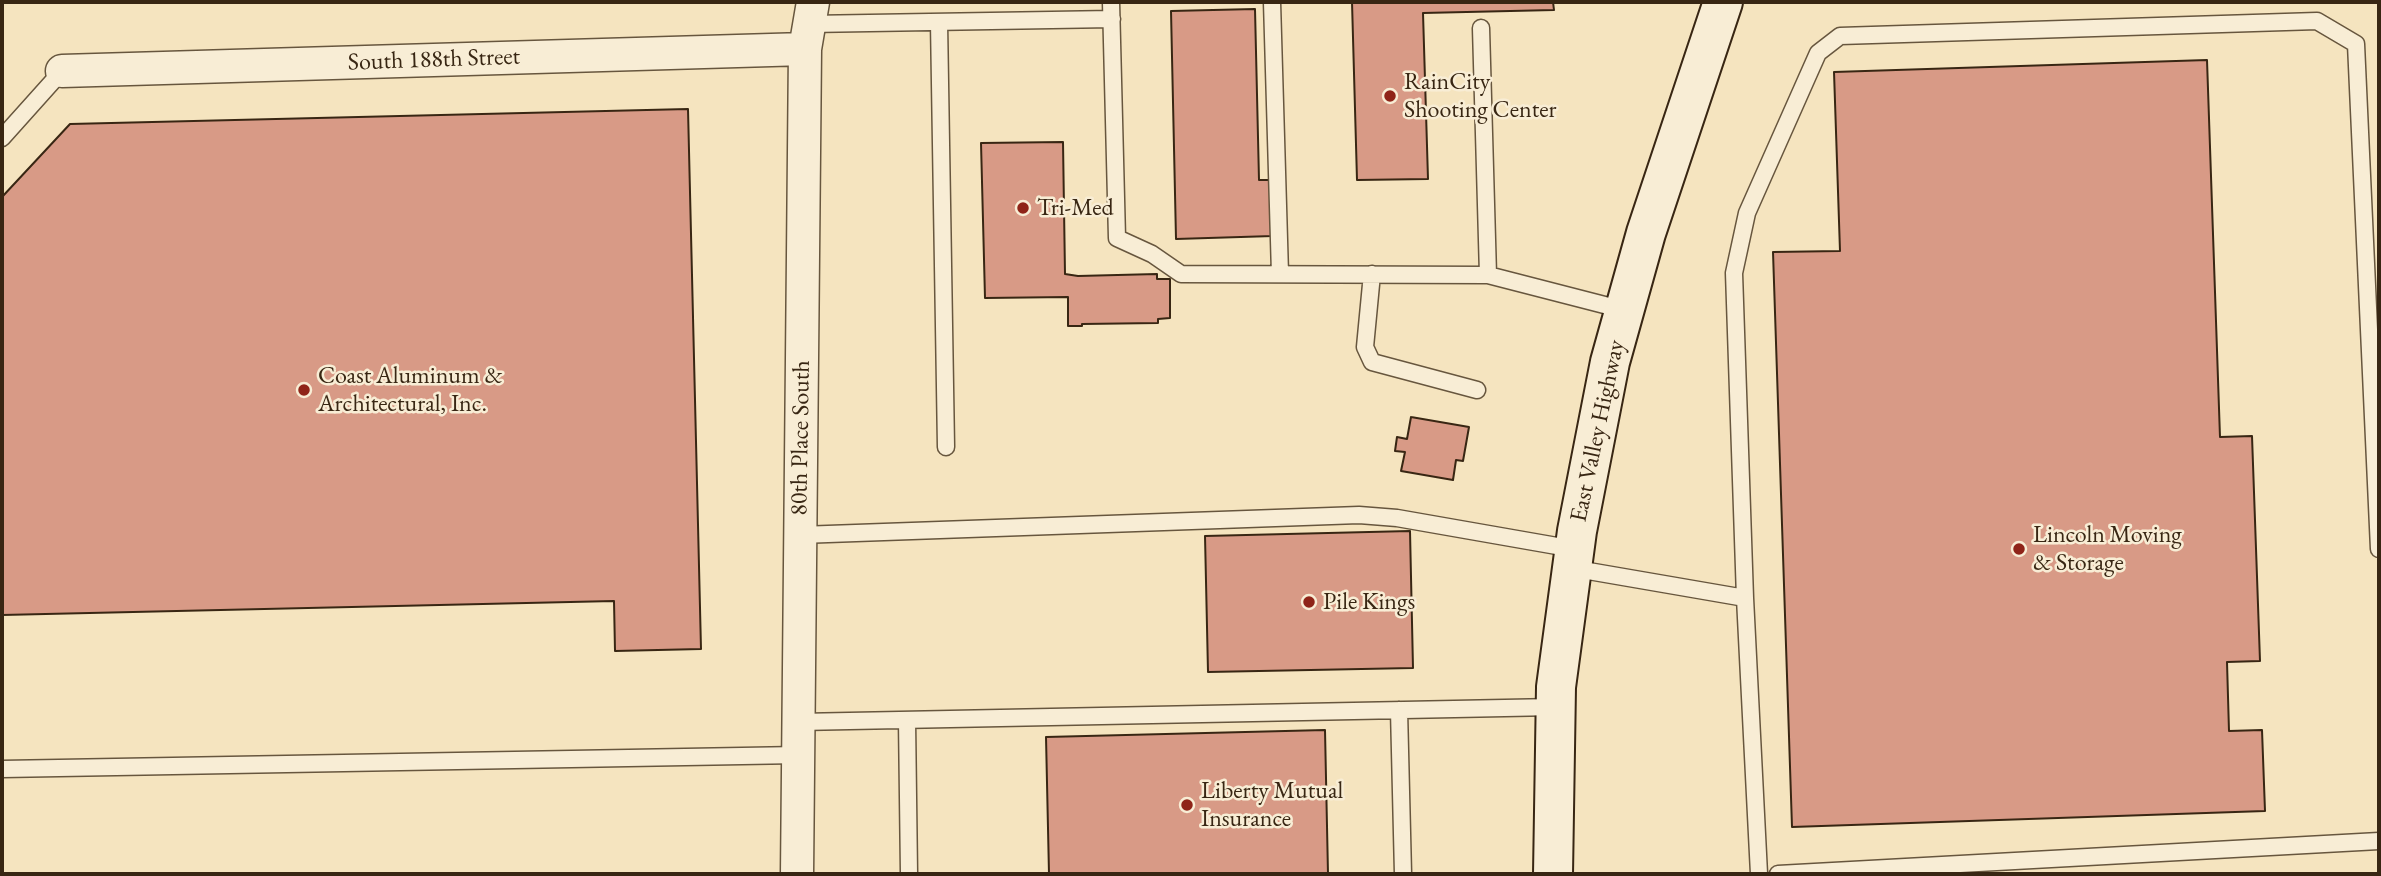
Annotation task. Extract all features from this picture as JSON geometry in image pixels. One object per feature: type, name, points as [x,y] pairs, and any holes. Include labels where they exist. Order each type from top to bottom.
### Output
[{"type":"main road","name":"East Valley Highway","points":[[1553,874],[1556,687],[1573,559],[1609,362],[1646,233],[1723,2]]},
{"type":"street","name":"South 188th Street","points":[[62,71],[809,25]]},
{"type":"street","name":"80th Place South","points":[[797,874],[809,25]]},
{"type":"lane","points":[[1111,2],[1117,237],[1152,254],[1181,274],[1488,275],[1624,310]]},
{"type":"lane","points":[[1272,2],[1280,274]]},
{"type":"lane","points":[[809,25],[1111,19]]},
{"type":"lane","points":[[1759,874],[1745,598],[1734,273],[1747,213],[1818,53],[1840,36],[2317,21],[2356,44],[2379,549]]},
{"type":"lane","points":[[939,22],[946,447]]},
{"type":"lane","points":[[1481,28],[1488,275]]},
{"type":"lane","points":[[2,138],[62,71]]},
{"type":"lane","points":[[1372,274],[1364,347],[1372,362],[1477,390]]},
{"type":"lane","points":[[800,535],[1359,515],[1397,518],[1745,598]]},
{"type":"lane","points":[[799,722],[1555,706]]},
{"type":"lane","points":[[1399,710],[1403,874]]},
{"type":"lane","points":[[907,720],[909,874]]},
{"type":"lane","points":[[2,769],[799,755]]},
{"type":"lane","points":[[1777,874],[2379,841]]},
{"type":"building","name":"RainCity Shooting Center","points":[[1352,2],[1553,2],[1554,10],[1423,13],[1428,179],[1357,180]]},
{"type":"building","points":[[1255,9],[1259,180],[1272,180],[1273,236],[1176,239],[1171,11]]},
{"type":"building","name":"Lincoln Moving & Storage","points":[[2207,60],[2220,437],[2252,436],[2260,661],[2227,662],[2229,731],[2262,730],[2265,811],[1792,827],[1773,252],[1840,251],[1834,72]]},
{"type":"building","points":[[688,109],[701,649],[615,651],[614,601],[2,615],[2,197],[70,124]]},
{"type":"building","name":"Tri-Med","points":[[1063,142],[1065,274],[1157,274],[1157,279],[1170,279],[1170,318],[1158,319],[1158,323],[1068,326],[1068,297],[985,298],[981,143]]},
{"type":"building","points":[[1411,417],[1469,427],[1463,461],[1456,460],[1453,480],[1401,471],[1405,452],[1395,451],[1397,437],[1407,439]]},
{"type":"building","name":"Pile Kings","points":[[1410,531],[1413,668],[1208,672],[1205,536]]},
{"type":"building","name":"Liberty Mutual Insurance","points":[[1325,730],[1328,874],[1049,874],[1046,737]]},
{"type":"place","name":"RainCity Shooting Center","points":[[1390,96]]},
{"type":"place","name":"Tri-Med","points":[[1023,208]]},
{"type":"place","name":"Coast Aluminum & Architectural, Inc.","points":[[304,390]]},
{"type":"place","name":"Lincoln Moving & Storage","points":[[2019,549]]},
{"type":"place","name":"Pile Kings","points":[[1309,602]]},
{"type":"place","name":"Liberty Mutual Insurance","points":[[1187,805]]}]
